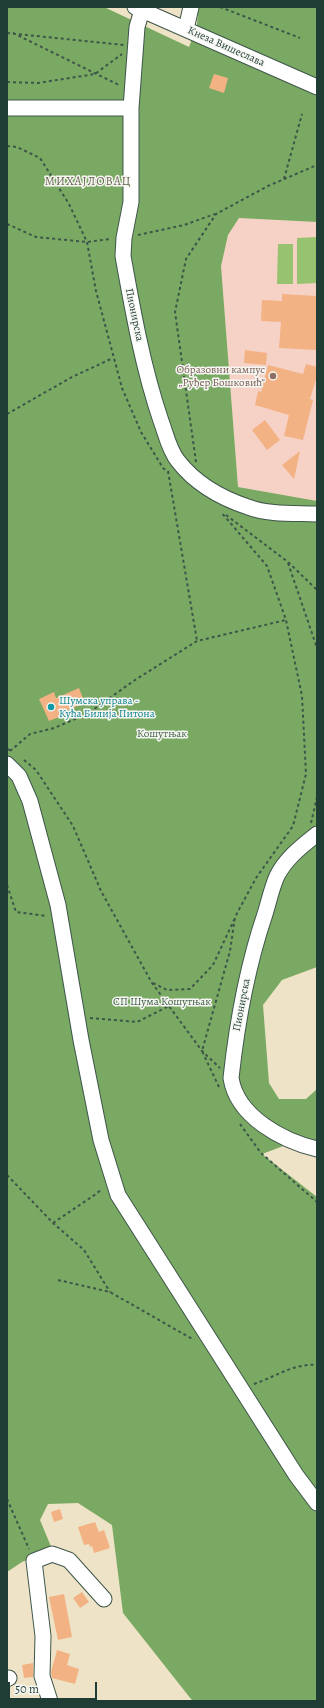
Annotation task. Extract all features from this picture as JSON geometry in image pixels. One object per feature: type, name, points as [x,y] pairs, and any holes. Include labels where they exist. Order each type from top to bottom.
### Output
[{"type":"street","points":[[186,29],[191,7]]},
{"type":"street","name":"Кнеза Вишеслава","points":[[138,8],[317,87]]},
{"type":"street","name":"Пионирска","points":[[138,8],[137,27],[133,45],[131,202],[124,238],[123,256],[147,376],[170,447],[177,460],[198,481],[232,501],[249,508],[267,511],[317,514]]},
{"type":"street","points":[[7,108],[131,108]]},
{"type":"street","points":[[12,756],[30,801],[60,917],[77,1017],[101,1140],[118,1195],[126,1210],[192,1309],[240,1389],[296,1475],[317,1503]]},
{"type":"street","name":"Пионирска","points":[[312,838],[286,862],[277,876],[251,959],[238,1027],[231,1078],[232,1086],[243,1106],[262,1124],[289,1139],[317,1149]]},
{"type":"street","points":[[50,1701],[42,1676],[43,1636],[34,1561],[52,1554],[69,1560],[104,1599]]},
{"type":"path","points":[[220,7],[300,38]]},
{"type":"path","points":[[7,33],[133,45]]},
{"type":"path","points":[[13,33],[132,91]]},
{"type":"path","points":[[7,82],[38,82],[95,74],[133,45]]},
{"type":"path","points":[[284,179],[302,114]]},
{"type":"path","points":[[7,224],[36,237],[87,242],[124,238],[184,225],[216,214],[284,179],[317,165]]},
{"type":"path","points":[[198,481],[194,436],[175,312],[186,259],[216,214]]},
{"type":"path","points":[[7,414],[72,377],[113,358]]},
{"type":"path","points":[[168,471],[197,641]]},
{"type":"path","points":[[222,512],[288,562],[317,590]]},
{"type":"path","points":[[288,562],[317,648]]},
{"type":"path","points":[[7,748],[12,756],[30,734],[54,728],[87,714],[135,680],[197,641],[286,620]]},
{"type":"path","points":[[23,760],[36,770],[73,826],[100,891],[152,983],[202,1051],[231,1078]]},
{"type":"path","points":[[312,838],[317,797]]},
{"type":"path","points":[[152,983],[167,990],[190,989],[213,965],[235,917],[256,878],[270,858]]},
{"type":"path","points":[[7,885],[16,912],[60,917]]},
{"type":"path","points":[[202,1051],[230,951],[235,917]]},
{"type":"path","points":[[77,1017],[137,1022],[169,1006]]},
{"type":"path","points":[[7,1175],[53,1223],[84,1250],[110,1292]]},
{"type":"path","points":[[53,1223],[96,1194],[112,1178]]},
{"type":"path","points":[[58,1280],[110,1292],[199,1343]]},
{"type":"path","points":[[240,1389],[266,1380],[279,1373],[307,1364],[317,1366]]},
{"type":"path","points":[[7,1499],[34,1561]]},
{"type":"shaded area","name":"Образовни кампус „Руђер Бошковић”","points":[[239,218],[317,222],[317,501],[238,487],[221,266],[228,235]]},
{"type":"green space","name":"Кошутњак","points":[[7,7],[104,7],[189,47],[197,25],[198,7],[317,7],[317,222],[239,218],[228,235],[221,266],[238,487],[317,501],[317,967],[282,980],[263,1005],[269,1083],[279,1099],[306,1099],[317,1089],[317,1152],[286,1145],[262,1154],[317,1197],[317,1701],[193,1701],[123,1613],[112,1525],[78,1503],[48,1504],[40,1520],[52,1549],[22,1562],[7,1572]]},
{"type":"green space","points":[[317,237],[317,283],[297,284],[297,238]]},
{"type":"green space","points":[[278,244],[293,244],[293,284],[277,284]]},
{"type":"building","points":[[214,74],[228,78],[224,93],[209,88]]},
{"type":"building","points":[[282,294],[317,296],[317,350],[279,348],[281,322],[261,321],[262,300],[282,301]]},
{"type":"building","points":[[245,350],[267,353],[266,365],[244,363]]},
{"type":"building","points":[[306,364],[317,367],[317,376],[310,399],[313,400],[303,440],[284,436],[289,415],[255,405],[258,391],[261,392],[268,365],[303,374]]},
{"type":"building","points":[[265,420],[280,440],[267,450],[252,430]]},
{"type":"building","points":[[300,451],[294,479],[282,465]]},
{"type":"building","points":[[79,688],[85,703],[63,712],[64,715],[49,721],[39,699],[54,692],[56,698]]},
{"type":"building","points":[[60,1509],[63,1519],[54,1522],[51,1512]]},
{"type":"building","points":[[95,1522],[99,1532],[104,1530],[110,1548],[94,1553],[92,1546],[90,1547],[89,1544],[84,1545],[78,1527]]},
{"type":"building","points":[[82,1592],[89,1602],[80,1608],[73,1598]]},
{"type":"building","points":[[64,1594],[72,1637],[58,1640],[49,1597]]},
{"type":"building","points":[[57,1650],[70,1654],[67,1665],[79,1669],[75,1684],[52,1678],[51,1672]]},
{"type":"building","points":[[33,1663],[33,1677],[24,1678],[22,1665]]},
{"type":"place","name":"Образовни кампус „Руђер Бошковић”","points":[[273,376]]},
{"type":"place","name":"Шумска управа - Кућа Билија Питона","points":[[51,707]]},
{"type":"district","name":"МИХАЈЛОВАЦ","points":[[88,182]]},
{"type":"park label","name":"СП Шума Кошутњак","points":[[162,1002]]}]
